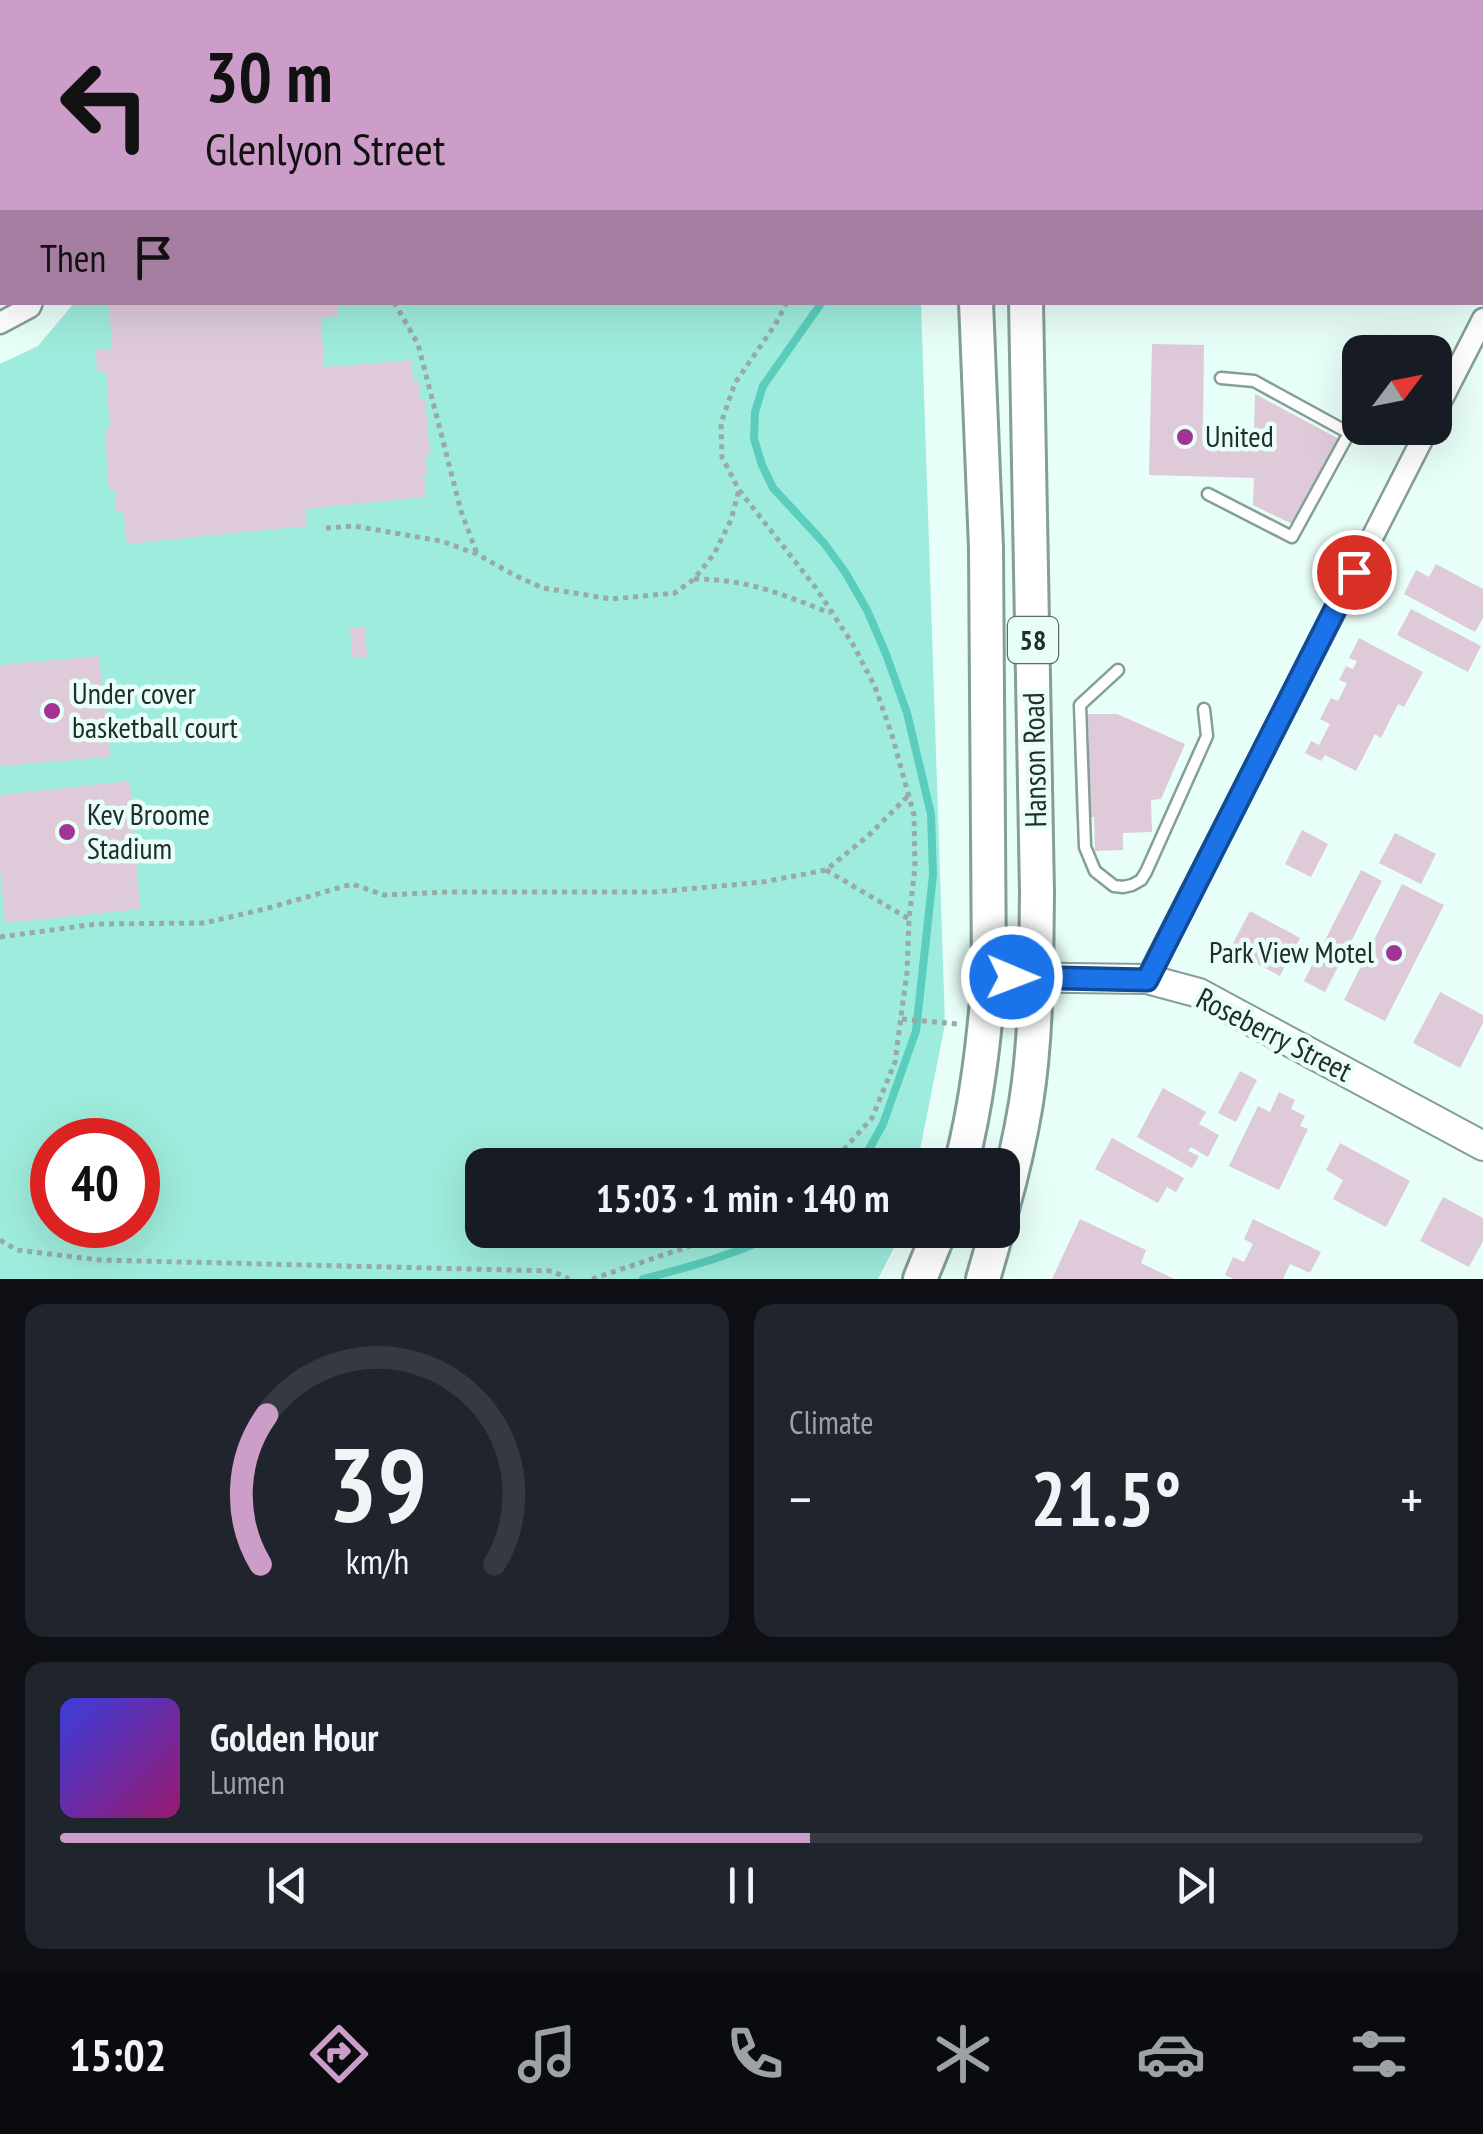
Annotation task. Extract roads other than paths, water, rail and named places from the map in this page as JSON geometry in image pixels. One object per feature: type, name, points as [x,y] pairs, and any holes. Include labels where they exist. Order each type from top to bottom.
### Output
[{"type":"main road","name":"Hanson Road","points":[[976,305],[986,548],[989,976]]},
{"type":"main road","name":"Hanson Road","points":[[1026,305],[1036,978]]},
{"type":"main road","name":"58","points":[[965,1148],[983,1047],[989,976]]},
{"type":"main road","name":"58","points":[[1016,1148],[1026,1101],[1036,978]]},
{"type":"main road","points":[[920,1279],[933,1248]]},
{"type":"main road","points":[[983,1279],[992,1248]]},
{"type":"street","points":[[0,323],[30,305]]},
{"type":"street","points":[[1452,380],[1483,319]]},
{"type":"street","points":[[1147,980],[1419,445]]},
{"type":"street","name":"Roseberry Street","points":[[989,976],[1147,980],[1199,993],[1483,1146]]},
{"type":"lane","points":[[1208,494],[1292,537],[1349,433],[1254,381],[1221,378]]},
{"type":"lane","points":[[1118,670],[1080,705],[1085,847],[1095,871],[1114,886],[1123,888],[1140,880],[1146,872],[1207,736],[1204,709]]},
{"type":"waterway","points":[[820,305],[763,386],[755,412],[754,439],[773,488],[824,543],[867,610],[907,713],[931,814],[933,875],[916,1031],[883,1124],[870,1148]]},
{"type":"waterway","points":[[643,1279],[744,1248]]},
{"type":"place","name":"United","points":[[1185,437]]},
{"type":"place","name":"Under cover basketball court","points":[[52,711]]},
{"type":"place","name":"Kev Broome Stadium","points":[[67,832]]},
{"type":"place","name":"Park View Motel","points":[[1394,953]]}]
